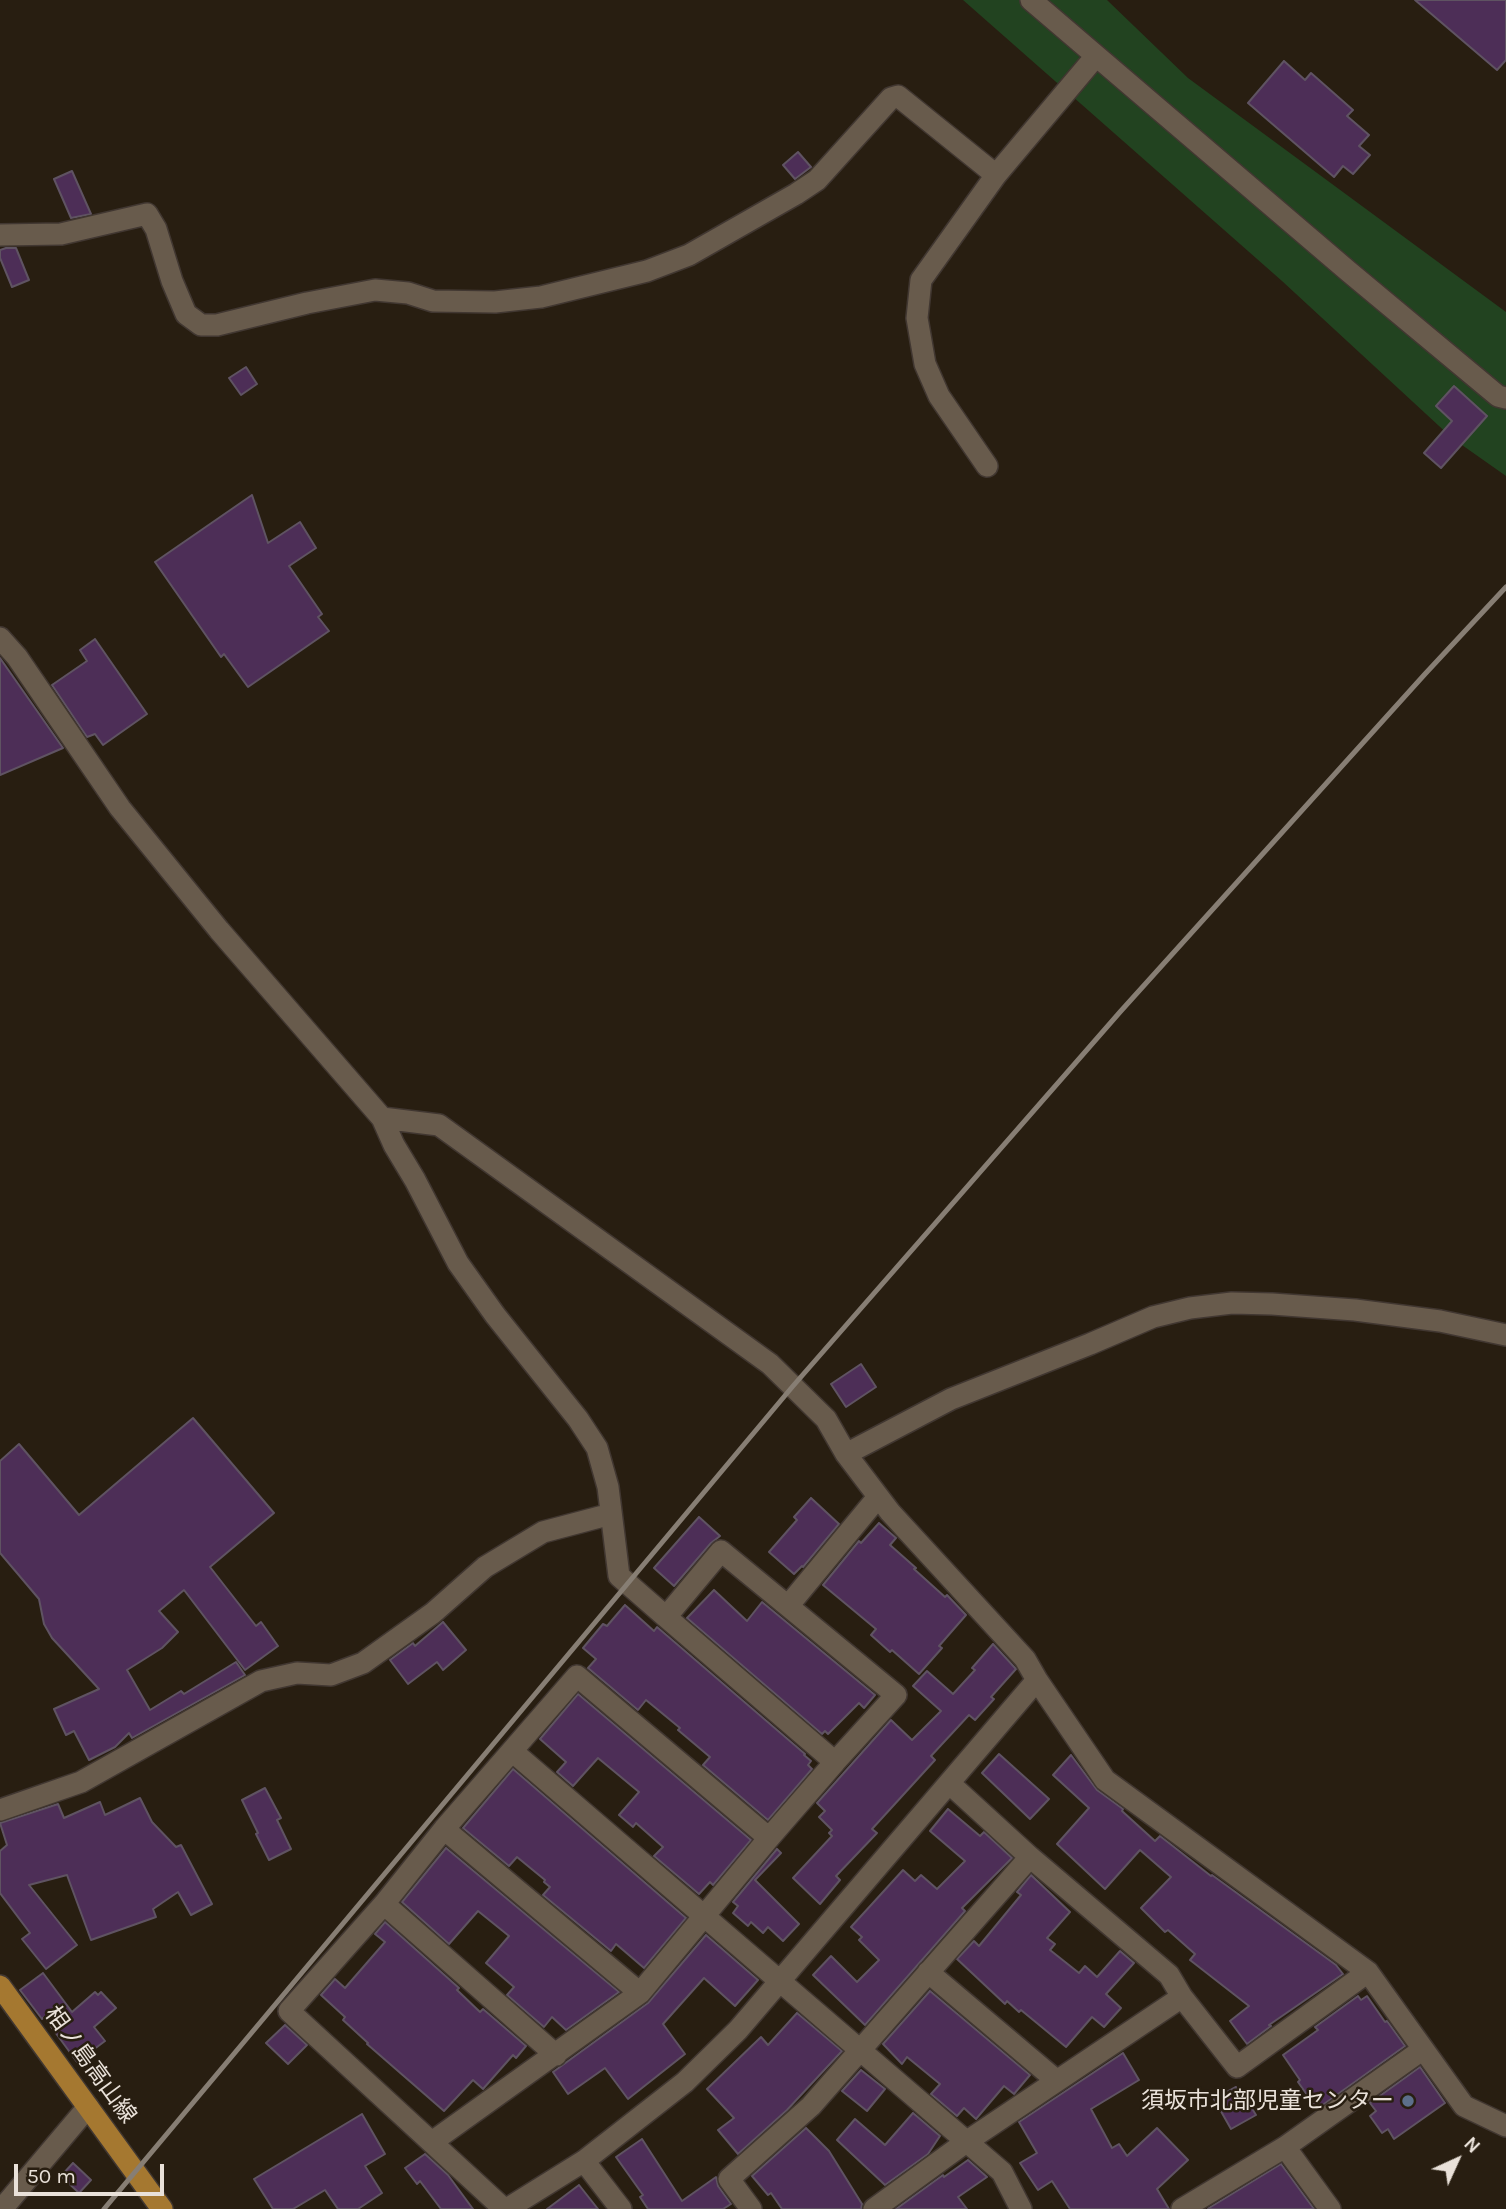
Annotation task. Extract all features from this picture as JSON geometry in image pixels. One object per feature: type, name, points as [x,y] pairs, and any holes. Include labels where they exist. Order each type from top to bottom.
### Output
[{"type":"main road","name":"相ノ島高山線","points":[[0,1986],[162,2209]]},
{"type":"street","points":[[1031,0],[1497,396],[1506,398]]},
{"type":"street","points":[[987,466],[939,396],[925,364],[917,318],[921,280],[996,175],[1096,56]]},
{"type":"street","points":[[0,235],[61,234],[147,215],[156,229],[172,281],[186,314],[201,325],[217,325],[375,290],[408,293],[433,301],[495,302],[541,297],[647,271],[689,255],[817,180],[891,97],[898,96],[996,175]]},
{"type":"street","points":[[0,638],[17,657],[120,808],[219,930],[382,1118],[458,1263],[495,1315],[579,1419],[597,1448],[608,1487],[619,1576],[835,1762]]},
{"type":"street","points":[[382,1118],[439,1125],[770,1364],[825,1419],[846,1454],[890,1512],[1025,1659],[1105,1780],[1368,1972],[1464,2106],[1506,2126]]},
{"type":"street","points":[[846,1454],[951,1399],[1153,1317],[1190,1308],[1232,1303],[1355,1310],[1440,1321],[1506,1335]]},
{"type":"street","points":[[788,1606],[878,1497]]},
{"type":"street","points":[[0,1810],[81,1782],[261,1681],[297,1673],[331,1675],[363,1663],[433,1613],[485,1567],[543,1532],[611,1514]]},
{"type":"street","points":[[432,2142],[640,1993],[769,1838],[896,1695],[721,1551],[666,1617]]},
{"type":"street","points":[[769,1838],[577,1676],[444,1829],[384,1904],[289,2011],[505,2209],[584,2161],[685,2082],[738,2030],[1037,1680]]},
{"type":"street","points":[[512,1751],[1002,2172],[1021,2209]]},
{"type":"street","points":[[949,1783],[1030,1857],[1169,1975],[1182,1997],[1237,2067],[1368,1972]]},
{"type":"street","points":[[444,1829],[640,1993]]},
{"type":"street","points":[[751,2209],[729,2179],[811,2106],[1030,1857]]},
{"type":"street","points":[[384,1904],[556,2055]]},
{"type":"street","points":[[928,1972],[1057,2081]]},
{"type":"street","points":[[874,2209],[966,2141],[1182,1997]]},
{"type":"street","points":[[1182,2209],[1285,2147],[1422,2050]]},
{"type":"street","points":[[2,2209],[88,2107]]},
{"type":"street","points":[[1285,2147],[1330,2209]]},
{"type":"street","points":[[584,2161],[621,2209]]},
{"type":"green space","points":[[963,0],[1107,0],[1188,78],[1506,312],[1506,476],[1452,438],[1282,281]]},
{"type":"building","points":[[1415,0],[1506,0],[1506,60],[1497,70]]},
{"type":"building","points":[[1284,61],[1305,80],[1311,73],[1353,110],[1347,116],[1369,135],[1359,146],[1370,155],[1353,174],[1343,166],[1334,177],[1248,103]]},
{"type":"building","points":[[798,152],[811,167],[795,179],[783,165]]},
{"type":"building","points":[[72,171],[91,214],[71,218],[54,179]]},
{"type":"building","points":[[16,248],[29,280],[12,287],[0,258],[0,250]]},
{"type":"building","points":[[246,367],[257,384],[241,395],[229,378]]},
{"type":"building","points":[[1454,386],[1487,416],[1441,468],[1424,453],[1452,421],[1436,406]]},
{"type":"building","points":[[252,495],[268,543],[300,522],[316,548],[289,566],[322,614],[318,617],[329,631],[248,687],[224,654],[221,657],[155,562]]},
{"type":"building","points":[[95,639],[147,714],[103,745],[95,734],[87,737],[52,685],[87,661],[80,650]]},
{"type":"building","points":[[0,658],[63,748],[0,775]]},
{"type":"building","points":[[861,1364],[876,1387],[846,1407],[831,1384]]},
{"type":"building","points":[[193,1418],[274,1513],[210,1567],[256,1626],[261,1622],[278,1646],[245,1670],[184,1590],[159,1611],[178,1632],[162,1648],[127,1670],[150,1710],[181,1691],[184,1694],[236,1662],[245,1675],[132,1738],[129,1733],[115,1747],[89,1760],[74,1731],[66,1735],[54,1709],[99,1689],[52,1638],[44,1624],[39,1599],[0,1553],[0,1461],[19,1444],[79,1515]]},
{"type":"building","points":[[811,1498],[839,1524],[794,1574],[769,1552],[797,1520],[794,1517]]},
{"type":"building","points":[[699,1517],[720,1536],[674,1586],[654,1568]]},
{"type":"building","points":[[879,1523],[896,1538],[890,1545],[966,1615],[919,1674],[871,1635],[876,1629],[823,1585],[859,1541],[861,1543]]},
{"type":"building","points":[[714,1590],[747,1621],[762,1602],[875,1695],[864,1708],[859,1703],[828,1734],[825,1731],[822,1734],[687,1618]]},
{"type":"building","points":[[625,1605],[654,1631],[657,1627],[811,1761],[808,1765],[812,1769],[768,1820],[703,1765],[710,1757],[678,1730],[680,1728],[646,1700],[638,1710],[588,1668],[596,1659],[583,1648],[603,1624],[607,1626]]},
{"type":"building","points":[[443,1622],[466,1650],[443,1670],[437,1662],[408,1684],[390,1660],[413,1643],[415,1646]]},
{"type":"building","points":[[993,1644],[1016,1669],[975,1720],[969,1715],[931,1756],[935,1760],[872,1829],[877,1833],[836,1876],[840,1880],[820,1904],[793,1878],[832,1836],[829,1833],[832,1830],[819,1817],[825,1811],[817,1803],[891,1720],[912,1740],[941,1711],[913,1686],[927,1671],[953,1694],[975,1670],[972,1668]]},
{"type":"building","points":[[578,1694],[751,1840],[713,1885],[710,1882],[699,1894],[654,1856],[663,1847],[636,1823],[633,1827],[619,1815],[639,1792],[598,1758],[573,1786],[557,1772],[566,1762],[540,1739]]},
{"type":"building","points":[[999,1754],[1049,1799],[1030,1819],[982,1773]]},
{"type":"building","points":[[1071,1755],[1097,1790],[1123,1809],[1122,1811],[1155,1841],[1160,1836],[1211,1876],[1336,1965],[1343,1974],[1269,2025],[1271,2026],[1247,2044],[1230,2021],[1249,2006],[1190,1960],[1195,1954],[1168,1930],[1165,1932],[1141,1908],[1171,1877],[1140,1850],[1105,1889],[1057,1844],[1089,1808],[1053,1775]]},
{"type":"building","points":[[513,1769],[686,1918],[644,1968],[616,1944],[611,1951],[543,1895],[550,1887],[517,1857],[509,1866],[463,1828]]},
{"type":"building","points":[[265,1788],[281,1818],[277,1820],[291,1849],[269,1860],[242,1800]]},
{"type":"building","points":[[140,1798],[152,1822],[176,1847],[181,1845],[212,1904],[191,1915],[178,1892],[153,1909],[156,1917],[91,1940],[67,1875],[29,1885],[77,1945],[46,1969],[22,1939],[30,1933],[0,1893],[0,1851],[7,1845],[0,1823],[58,1804],[64,1818],[100,1802],[105,1815]]},
{"type":"building","points":[[948,1809],[980,1836],[984,1832],[1012,1858],[962,1908],[965,1911],[865,2025],[813,1975],[831,1956],[857,1982],[879,1960],[859,1940],[862,1937],[851,1927],[903,1870],[915,1881],[921,1875],[937,1889],[965,1861],[930,1831]]},
{"type":"building","points":[[446,1848],[619,1992],[566,2030],[552,2017],[544,2027],[507,1995],[514,1987],[486,1963],[509,1936],[478,1911],[449,1944],[402,1902]]},
{"type":"building","points":[[777,1849],[781,1853],[755,1880],[799,1924],[783,1941],[768,1927],[763,1933],[751,1922],[748,1926],[733,1913],[738,1906],[733,1902]]},
{"type":"building","points":[[1031,1875],[1070,1912],[1047,1938],[1055,1944],[1050,1950],[1079,1973],[1085,1966],[1097,1977],[1120,1951],[1134,1963],[1106,1994],[1121,2008],[1104,2027],[1092,2017],[1066,2047],[1021,2010],[1019,2012],[1007,2001],[1005,2004],[957,1959],[974,1941],[979,1946],[1021,1895],[1017,1892]]},
{"type":"building","points":[[385,1922],[459,1988],[457,1990],[480,2012],[483,2009],[526,2046],[516,2058],[513,2055],[483,2089],[473,2080],[444,2111],[367,2044],[343,2020],[345,2017],[321,1995],[335,1979],[345,1988],[385,1942],[375,1934]]},
{"type":"building","points":[[706,1935],[758,1980],[735,2006],[704,1978],[663,2024],[685,2054],[628,2099],[605,2068],[568,2094],[553,2072],[648,2003]]},
{"type":"building","points":[[43,1973],[72,2012],[95,1992],[98,1995],[101,1992],[116,2008],[94,2027],[105,2041],[77,2062],[20,1990]]},
{"type":"building","points":[[930,1991],[1030,2075],[1014,2094],[1004,2086],[976,2119],[964,2108],[957,2116],[931,2094],[940,2084],[907,2057],[902,2064],[883,2044]]},
{"type":"building","points":[[1358,1996],[1361,2000],[1367,1996],[1405,2046],[1317,2109],[1283,2055],[1318,2030],[1315,2027]]},
{"type":"building","points":[[797,2013],[842,2051],[787,2110],[738,2154],[718,2130],[734,2118],[707,2089],[761,2037],[768,2045]]},
{"type":"building","points":[[285,2025],[307,2045],[288,2064],[266,2043]]},
{"type":"building","points":[[1123,2053],[1139,2080],[1091,2109],[1112,2148],[1119,2144],[1127,2156],[1157,2128],[1188,2160],[1157,2189],[1169,2209],[1070,2209],[1052,2181],[1038,2190],[1020,2163],[1037,2153],[1019,2122]]},
{"type":"building","name":"須坂市北部児童センター","points":[[1420,2067],[1445,2103],[1394,2139],[1388,2129],[1382,2133],[1370,2116],[1376,2111],[1370,2103]]},
{"type":"building","points":[[861,2070],[885,2089],[867,2111],[842,2091]]},
{"type":"building","points":[[1236,2087],[1256,2115],[1231,2129],[1214,2099]]},
{"type":"building","points":[[913,2113],[940,2136],[928,2154],[885,2185],[837,2140],[855,2119],[885,2145]]},
{"type":"building","points":[[362,2114],[385,2154],[365,2166],[382,2193],[358,2209],[338,2209],[325,2190],[293,2209],[273,2209],[254,2179]]},
{"type":"building","points":[[806,2128],[829,2151],[862,2204],[861,2209],[782,2209],[771,2193],[768,2195],[752,2176]]},
{"type":"building","points":[[642,2139],[682,2201],[716,2177],[718,2186],[731,2204],[723,2209],[648,2209],[640,2197],[643,2195],[616,2157]]},
{"type":"building","points":[[425,2154],[448,2175],[473,2209],[441,2209],[420,2181],[417,2184],[405,2168]]},
{"type":"building","points":[[968,2160],[987,2177],[958,2197],[967,2209],[896,2209],[943,2175],[944,2177]]},
{"type":"building","points":[[73,2163],[91,2180],[79,2193],[61,2176]]},
{"type":"building","points":[[1281,2164],[1314,2209],[1208,2209],[1209,2208]]},
{"type":"building","points":[[579,2185],[598,2209],[547,2209]]},
{"type":"railway","points":[[104,2209],[793,1386],[1120,1012],[1506,587]]},
{"type":"place","name":"須坂市北部児童センター","points":[[1408,2101]]}]
